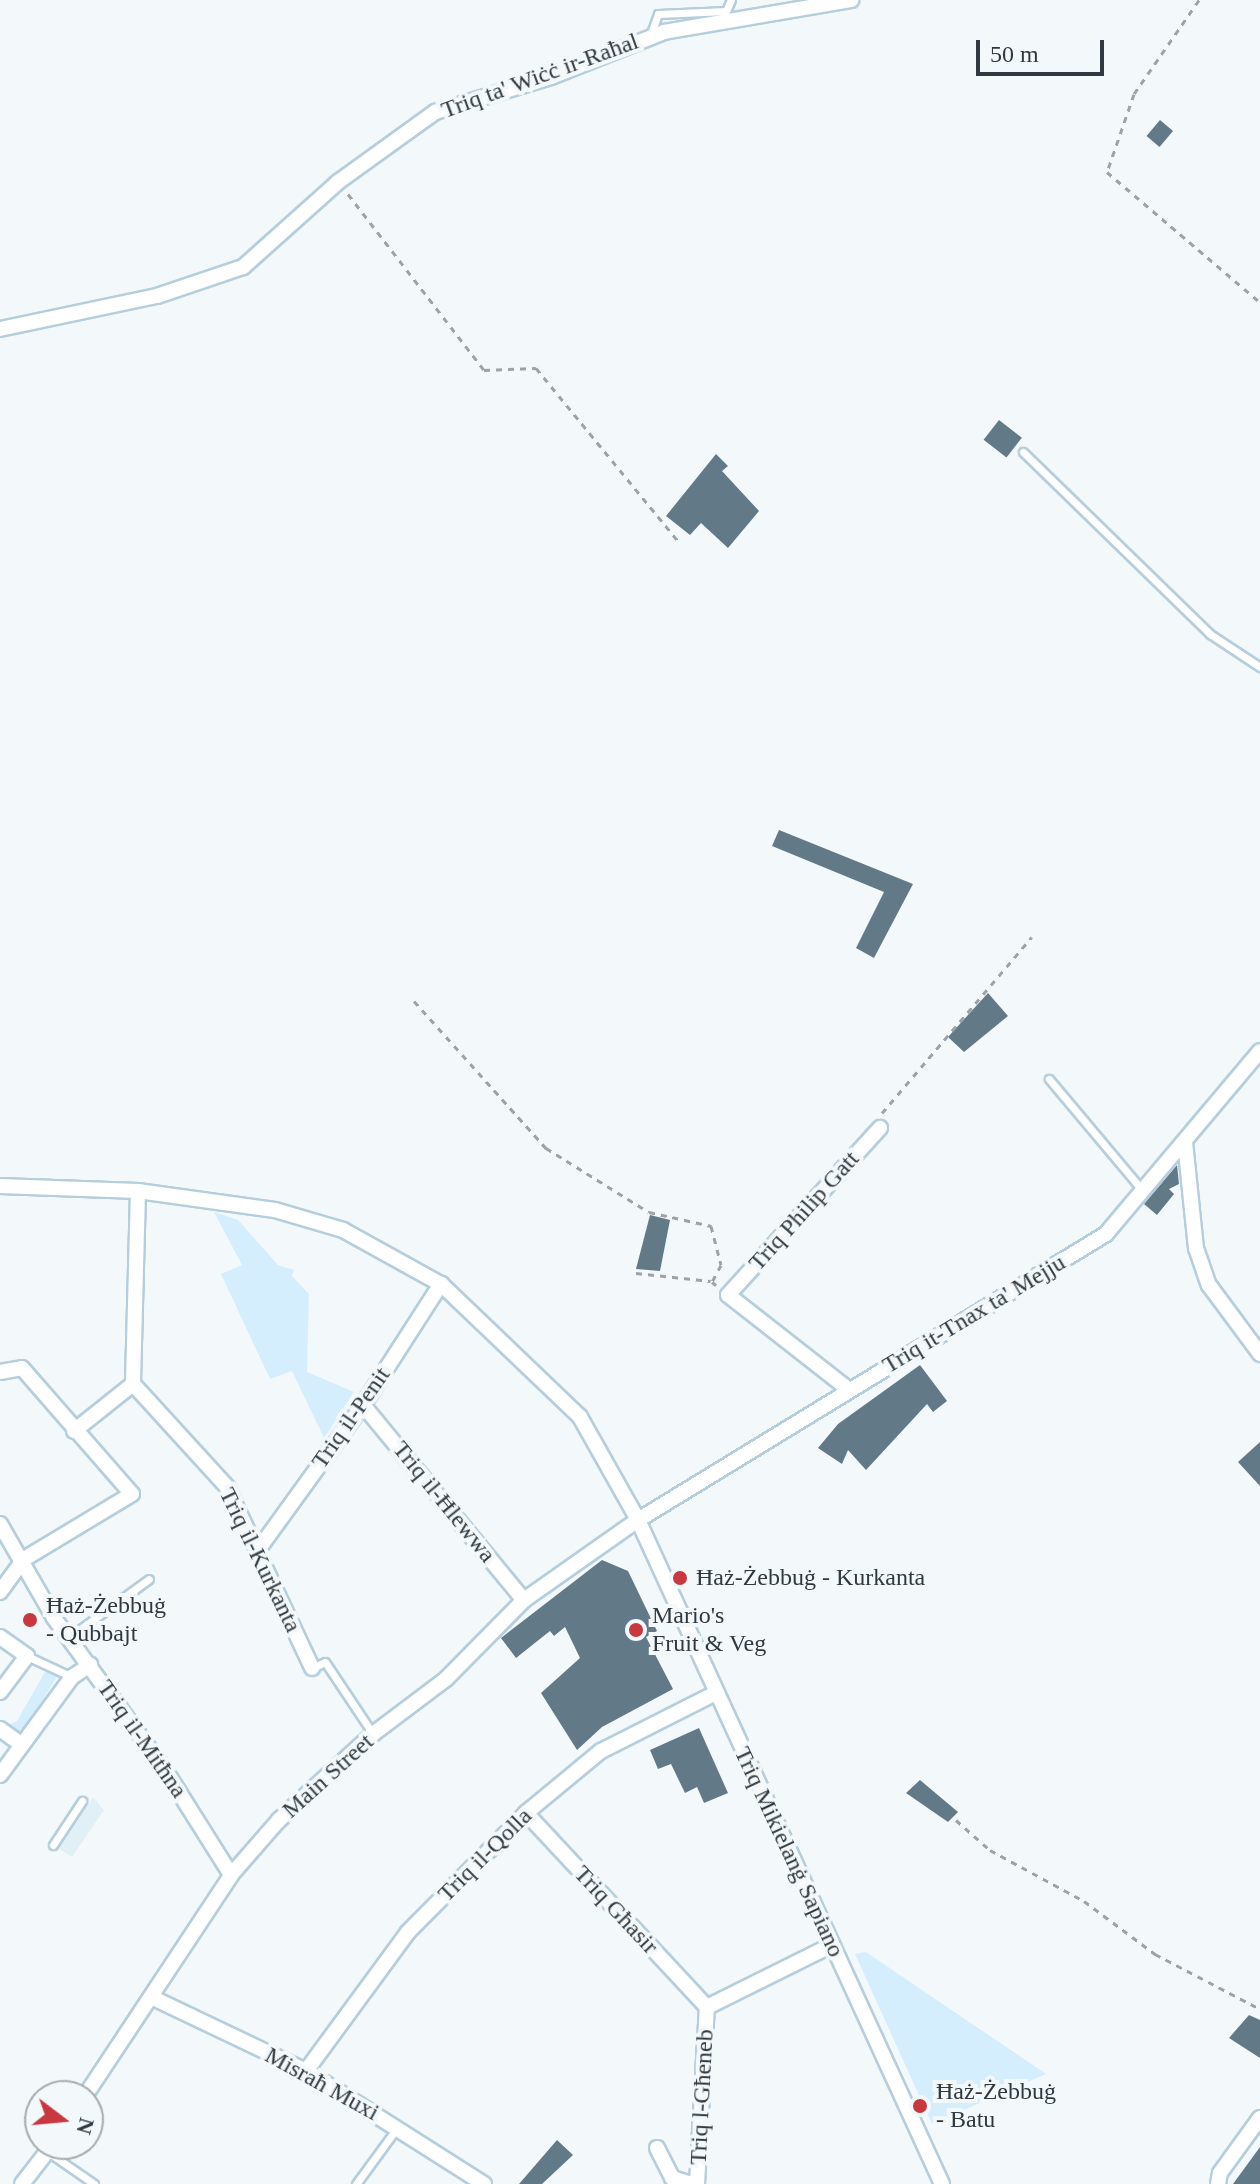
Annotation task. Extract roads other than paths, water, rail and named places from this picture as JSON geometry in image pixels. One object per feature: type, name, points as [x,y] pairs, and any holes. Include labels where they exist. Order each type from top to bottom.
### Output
[{"type":"street","name":"Triq ta' Wiċċ ir-Raħal","points":[[0,329],[157,296],[243,267],[338,182],[435,112],[551,77],[650,36],[851,0]]},
{"type":"street","name":"Triq it-Tnax ta' Mejju","points":[[638,1520],[1106,1234],[1260,1051]]},
{"type":"street","name":"Triq Philip Gatt","points":[[848,1389],[728,1295],[880,1128]]},
{"type":"street","points":[[1185,1142],[1196,1248],[1205,1273],[1260,1354]]},
{"type":"street","name":"Triq Mikielanġ Sapiano","points":[[0,1186],[138,1191],[275,1210],[343,1230],[441,1284],[580,1417],[638,1520],[714,1694],[942,2184]]},
{"type":"street","points":[[74,1431],[133,1384],[138,1191]]},
{"type":"street","name":"Triq il-Penit","points":[[258,1550],[363,1405],[441,1284]]},
{"type":"street","points":[[0,1372],[22,1368],[132,1494],[24,1559],[0,1592]]},
{"type":"street","name":"Triq il-Kurkanta","points":[[133,1384],[227,1487],[312,1668]]},
{"type":"street","name":"Triq il-Ħlewwa","points":[[363,1405],[524,1600]]},
{"type":"street","name":"Main Street","points":[[96,2080],[231,1875],[279,1820],[373,1734],[446,1679],[524,1600],[638,1520]]},
{"type":"street","name":"Triq il-Mitħna","points":[[0,1524],[24,1559],[35,1587],[68,1638],[90,1665],[231,1875]]},
{"type":"street","points":[[0,1637],[27,1656],[0,1692]]},
{"type":"street","points":[[0,1775],[72,1677],[90,1665]]},
{"type":"street","name":"Triq il-Qolla","points":[[306,2071],[408,1932],[526,1813],[601,1751],[714,1694]]},
{"type":"street","points":[[0,1729],[21,1744]]},
{"type":"street","name":"Triq Għasir","points":[[526,1813],[707,2007]]},
{"type":"street","name":"Triq l-Għeneb","points":[[695,2184],[707,2007],[832,1945]]},
{"type":"street","name":"Misraħ Muxi","points":[[151,1997],[306,2071],[484,2184]]},
{"type":"street","points":[[1218,2184],[1220,2173],[1260,2118]]},
{"type":"street","points":[[657,2148],[672,2178],[695,2184]]},
{"type":"street","points":[[22,2184],[41,2160]]},
{"type":"lane","points":[[650,36],[658,14],[726,11],[731,0]]},
{"type":"lane","points":[[1023,452],[1210,634],[1260,667]]},
{"type":"lane","points":[[1049,1079],[1143,1192]]},
{"type":"lane","points":[[68,1638],[149,1579]]},
{"type":"lane","points":[[27,1656],[72,1677]]},
{"type":"lane","name":"Triq il-Kurkanta","points":[[312,1668],[325,1662],[373,1734]]},
{"type":"lane","points":[[53,1845],[82,1801]]},
{"type":"lane","points":[[356,2184],[398,2127]]},
{"type":"lane","points":[[65,2160],[94,2184]]},
{"type":"place","name":"Ħaż-Żebbuġ - Kurkanta","points":[[680,1578]]},
{"type":"place","name":"Ħaż-Żebbuġ - Qubbajt","points":[[30,1620]]},
{"type":"place","name":"Mario's Fruit & Veg","points":[[636,1630]]},
{"type":"place","name":"Ħaż-Żebbuġ - Batu","points":[[920,2106]]}]
